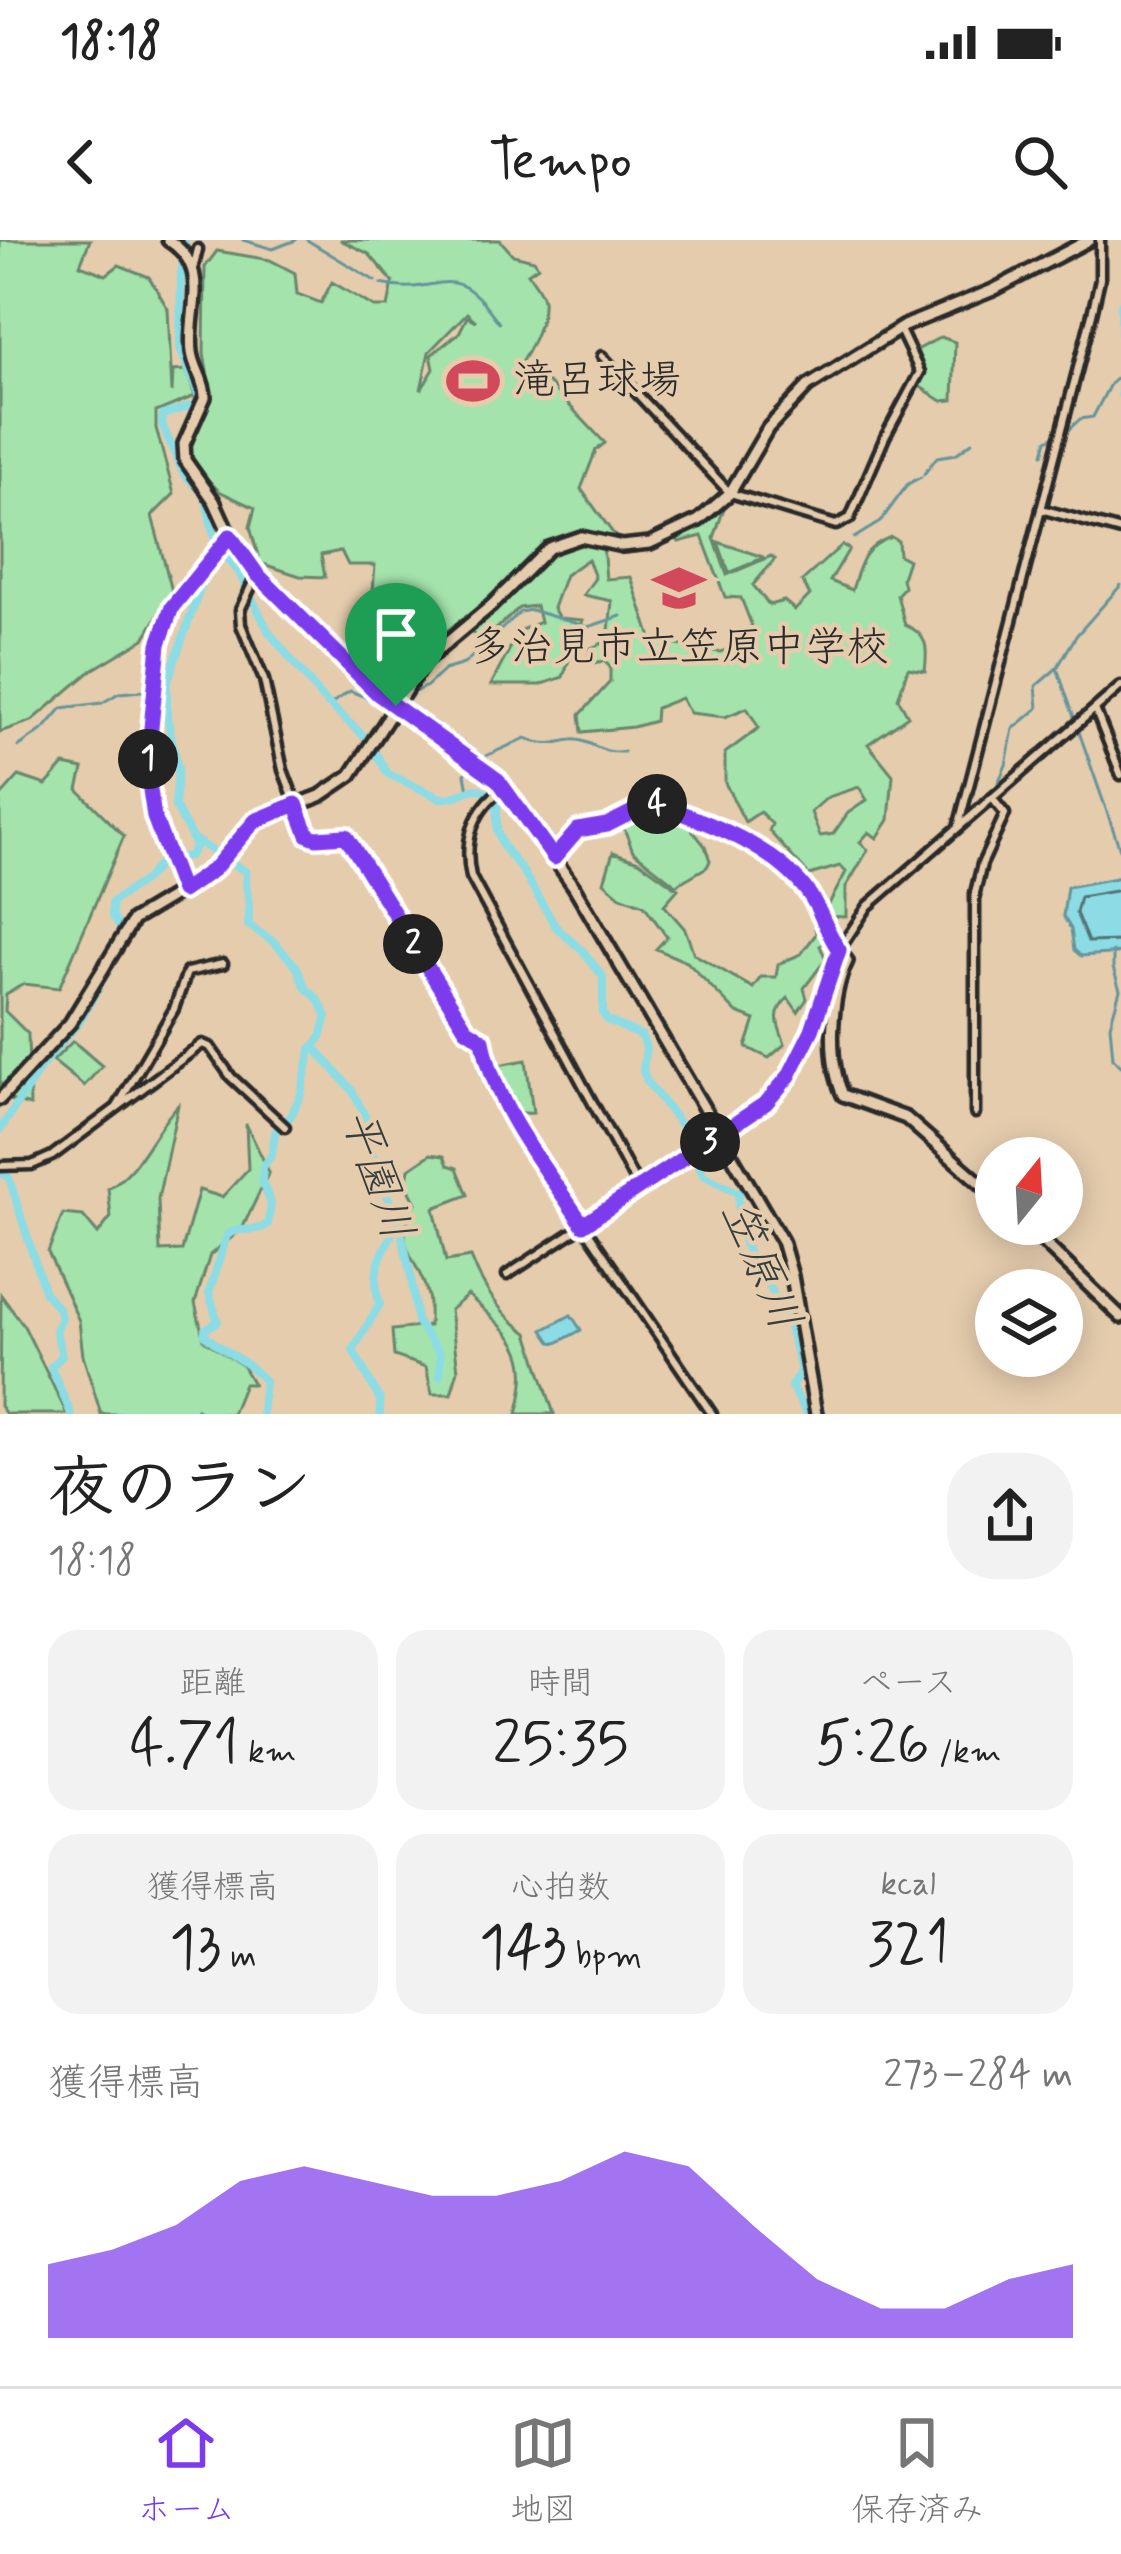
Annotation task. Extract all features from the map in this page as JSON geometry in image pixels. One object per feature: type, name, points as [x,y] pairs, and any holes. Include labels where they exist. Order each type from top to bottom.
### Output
[{"type":"main road","points":[[168,240],[192,264],[196,301],[192,354],[205,397],[184,444],[184,460],[214,501],[222,544],[368,684],[480,764],[554,858],[786,1252],[816,1414]]},
{"type":"main road","points":[[0,1099],[70,1024],[124,931],[142,912],[182,891],[225,857],[255,821],[334,788],[373,746],[425,661],[558,542],[581,538],[650,544],[699,520],[730,493],[767,428],[791,400],[855,354],[1089,240]]},
{"type":"main road","points":[[720,1136],[766,1103],[789,1076],[819,1014],[839,950]]},
{"type":"main road","points":[[839,950],[847,959],[838,980],[834,1026],[842,1095],[906,1118],[975,1179]]},
{"type":"main road","points":[[1047,1245],[1121,1317]]},
{"type":"street","points":[[959,827],[1100,279],[1100,240]]},
{"type":"street","points":[[192,264],[198,249]]},
{"type":"street","points":[[602,356],[730,493],[830,524],[850,518],[885,436],[920,372],[899,329]]},
{"type":"street","points":[[1041,509],[1121,531]]},
{"type":"street","points":[[182,891],[154,817],[147,770],[159,644],[172,607],[222,544]]},
{"type":"street","points":[[257,574],[240,610],[241,625],[264,680],[278,748],[308,835],[346,836],[466,1029],[483,1040],[512,1120],[712,1414]]},
{"type":"street","points":[[554,858],[584,827],[607,825],[654,803],[729,832],[779,863],[808,893],[839,950],[868,906],[1121,686]]},
{"type":"street","points":[[1095,709],[1121,775]]},
{"type":"street","points":[[500,790],[475,820],[468,844],[474,885],[638,1187]]},
{"type":"street","points":[[976,1112],[975,893],[982,864],[1005,814],[992,798]]},
{"type":"street","points":[[115,1110],[174,1009],[187,972],[223,964]]},
{"type":"street","points":[[1,1166],[37,1164],[195,1047],[207,1044],[231,1077],[282,1124]]},
{"type":"street","points":[[507,1275],[720,1136]]},
{"type":"green space","points":[[0,240],[90,240],[80,265],[106,275],[119,265],[149,277],[168,309],[172,393],[173,371],[186,370],[195,396],[156,412],[174,494],[152,516],[172,591],[144,639],[92,670],[32,721],[0,732]]},
{"type":"green space","points":[[340,240],[500,240],[513,255],[534,260],[538,266],[528,273],[541,293],[543,308],[535,336],[517,368],[531,365],[605,443],[596,450],[581,489],[615,536],[603,546],[606,579],[631,577],[652,641],[720,652],[744,645],[740,633],[752,626],[741,598],[725,597],[702,536],[679,542],[675,537],[725,505],[714,538],[727,575],[771,556],[775,559],[753,585],[769,605],[784,601],[795,610],[810,595],[802,581],[842,545],[849,549],[830,581],[852,590],[864,558],[882,541],[891,537],[898,541],[899,555],[908,560],[904,587],[897,595],[905,625],[925,643],[925,671],[908,668],[898,698],[908,716],[868,744],[893,775],[889,820],[877,838],[869,832],[860,842],[868,850],[846,887],[846,917],[824,916],[829,939],[820,946],[826,959],[804,988],[807,999],[798,1012],[788,998],[779,1009],[785,1044],[769,1058],[746,1047],[755,1020],[737,1013],[687,962],[656,949],[667,937],[644,905],[620,896],[604,882],[613,852],[639,861],[678,889],[664,905],[685,929],[694,954],[753,988],[761,977],[776,977],[778,964],[801,954],[816,934],[811,905],[828,906],[846,872],[840,866],[809,875],[769,831],[772,824],[760,812],[745,822],[725,783],[725,753],[759,728],[747,708],[725,717],[690,713],[681,698],[656,708],[655,721],[582,732],[580,715],[610,682],[610,667],[604,661],[586,664],[591,648],[608,641],[612,601],[583,595],[595,578],[588,559],[565,575],[553,608],[559,618],[583,620],[563,677],[540,685],[491,685],[519,631],[540,622],[536,606],[519,608],[482,642],[459,621],[410,662],[371,641],[360,622],[372,605],[375,565],[348,565],[341,551],[321,555],[325,577],[300,576],[260,563],[250,527],[255,508],[219,491],[195,467],[190,449],[211,394],[204,354],[205,267],[217,251],[270,260],[295,273],[297,294],[321,303],[332,282],[374,307],[388,307],[393,282],[369,254]],"holes":[[[467,313],[476,321],[467,317],[459,333],[431,355],[434,369],[421,390],[429,352]],[[859,787],[867,800],[848,813],[833,834],[820,836],[811,812],[828,797]]]},
{"type":"green space","points":[[941,337],[955,342],[953,400],[942,401],[919,386],[925,373],[917,350]]},
{"type":"green space","points":[[718,542],[763,557],[764,557],[729,573]]},
{"type":"green space","points":[[64,765],[83,769],[78,790],[124,836],[59,988],[24,984],[6,994],[5,1011],[28,1034],[30,1106],[7,1099],[0,1104],[0,797],[19,776],[46,785]]},
{"type":"green space","points":[[652,806],[694,823],[692,830],[710,861],[676,885],[633,851],[621,821]]},
{"type":"green space","points":[[73,1041],[102,1066],[84,1086],[53,1061]]},
{"type":"green space","points":[[526,1060],[533,1113],[510,1106],[493,1066]]},
{"type":"green space","points":[[178,1105],[158,1199],[160,1251],[182,1250],[199,1190],[222,1197],[248,1169],[246,1124],[269,1172],[242,1229],[210,1255],[195,1303],[204,1340],[242,1365],[253,1384],[244,1384],[232,1414],[204,1414],[197,1409],[194,1414],[101,1414],[83,1356],[79,1321],[48,1252],[63,1214],[83,1216],[98,1234],[111,1217],[108,1188],[129,1172]]},
{"type":"green space","points":[[431,1154],[444,1156],[448,1165],[457,1168],[468,1195],[434,1208],[446,1261],[471,1257],[494,1300],[528,1333],[554,1414],[517,1414],[522,1359],[508,1334],[468,1295],[450,1310],[458,1370],[451,1394],[432,1394],[426,1367],[394,1356],[392,1330],[429,1326],[428,1296],[408,1251],[405,1231],[416,1203],[406,1184],[409,1169]]},
{"type":"green space","points":[[1,1295],[24,1326],[67,1414],[6,1414],[0,1406]]},
{"type":"water","points":[[1121,877],[1121,953],[1081,956],[1074,950],[1071,929],[1063,916],[1067,887]]},
{"type":"water","points":[[571,1315],[581,1330],[551,1342],[543,1330]]},
{"type":"waterway","name":"笠原川","points":[[185,240],[180,348],[199,397],[196,404],[163,415],[162,424],[183,473],[205,495],[216,546],[238,571],[269,632],[322,698],[367,739],[388,774],[440,798],[475,789],[497,802],[497,831],[503,846],[556,927],[603,977],[603,1014],[642,1036],[648,1083],[687,1133],[703,1175],[739,1193],[742,1238],[788,1324],[801,1371],[791,1386],[807,1414]]},
{"type":"waterway","points":[[243,240],[273,249],[296,240]]},
{"type":"waterway","points":[[307,240],[375,281]]},
{"type":"waterway","points":[[381,284],[456,283],[482,302],[499,323]]},
{"type":"waterway","points":[[1121,304],[1121,336]]},
{"type":"waterway","points":[[1064,434],[1080,419],[1093,417],[1110,384],[1121,374]]},
{"type":"waterway","points":[[1121,376],[1121,395]]},
{"type":"waterway","points":[[1043,454],[1047,440],[1058,434]]},
{"type":"waterway","points":[[924,474],[937,457],[956,454],[972,442]]},
{"type":"waterway","points":[[854,538],[880,522],[908,484],[921,477]]},
{"type":"waterway","name":"平園川","points":[[224,555],[210,565],[204,578],[167,683],[167,716],[178,769],[175,806],[192,838],[246,872],[248,925],[273,941],[297,967],[305,987],[327,1016],[321,1037],[311,1049],[301,1094],[291,1116],[275,1132],[272,1154],[263,1167],[262,1181],[271,1204],[268,1224],[227,1235],[209,1293],[218,1322],[205,1329],[205,1335],[265,1381],[262,1414]]},
{"type":"waterway","points":[[998,783],[1013,729],[1038,708],[1036,686],[1057,668],[1076,636],[1121,585]]},
{"type":"waterway","points":[[408,695],[444,670],[464,664],[520,612],[531,610],[588,627],[621,616]]},
{"type":"waterway","points":[[1057,668],[1075,720]]},
{"type":"waterway","points":[[18,747],[45,728],[62,708],[142,691],[169,670]]},
{"type":"waterway","points":[[329,705],[350,691],[388,706]]},
{"type":"waterway","points":[[1078,729],[1121,852]]},
{"type":"waterway","points":[[479,759],[526,738],[546,743],[578,740],[624,752]]},
{"type":"waterway","points":[[468,790],[465,774],[473,765]]},
{"type":"waterway","points":[[124,933],[112,916],[112,902],[146,879],[163,860],[190,856],[195,847],[192,838]]},
{"type":"waterway","points":[[1113,952],[1120,990],[1110,1025],[1113,1058],[1121,1066]]},
{"type":"waterway","points":[[0,1130],[41,1067],[80,1021],[115,957]]},
{"type":"waterway","name":"平園川","points":[[314,1047],[352,1090],[365,1116],[358,1136],[384,1169],[411,1276],[417,1322],[440,1354],[440,1376]]},
{"type":"waterway","points":[[0,1172],[9,1178],[45,1293],[59,1309],[56,1331],[62,1356],[51,1367],[71,1414]]},
{"type":"waterway","points":[[380,1414],[380,1400],[353,1350],[380,1304],[378,1265],[396,1227]]},
{"type":"place","name":"滝呂球場","points":[[473,381]]},
{"type":"place","name":"多治見市立笠原中学校","points":[[679,588]]},
{"type":"route","points":[[230,536],[257,574],[378,694],[396,706],[498,780],[554,858],[584,827],[607,825],[654,803],[729,832],[779,863],[808,893],[839,950],[812,1030],[774,1096],[583,1225],[512,1120],[483,1040],[466,1029],[346,836],[308,835],[296,804],[255,821],[214,869],[182,891],[158,826],[147,770],[159,644],[172,607],[230,536]]}]
